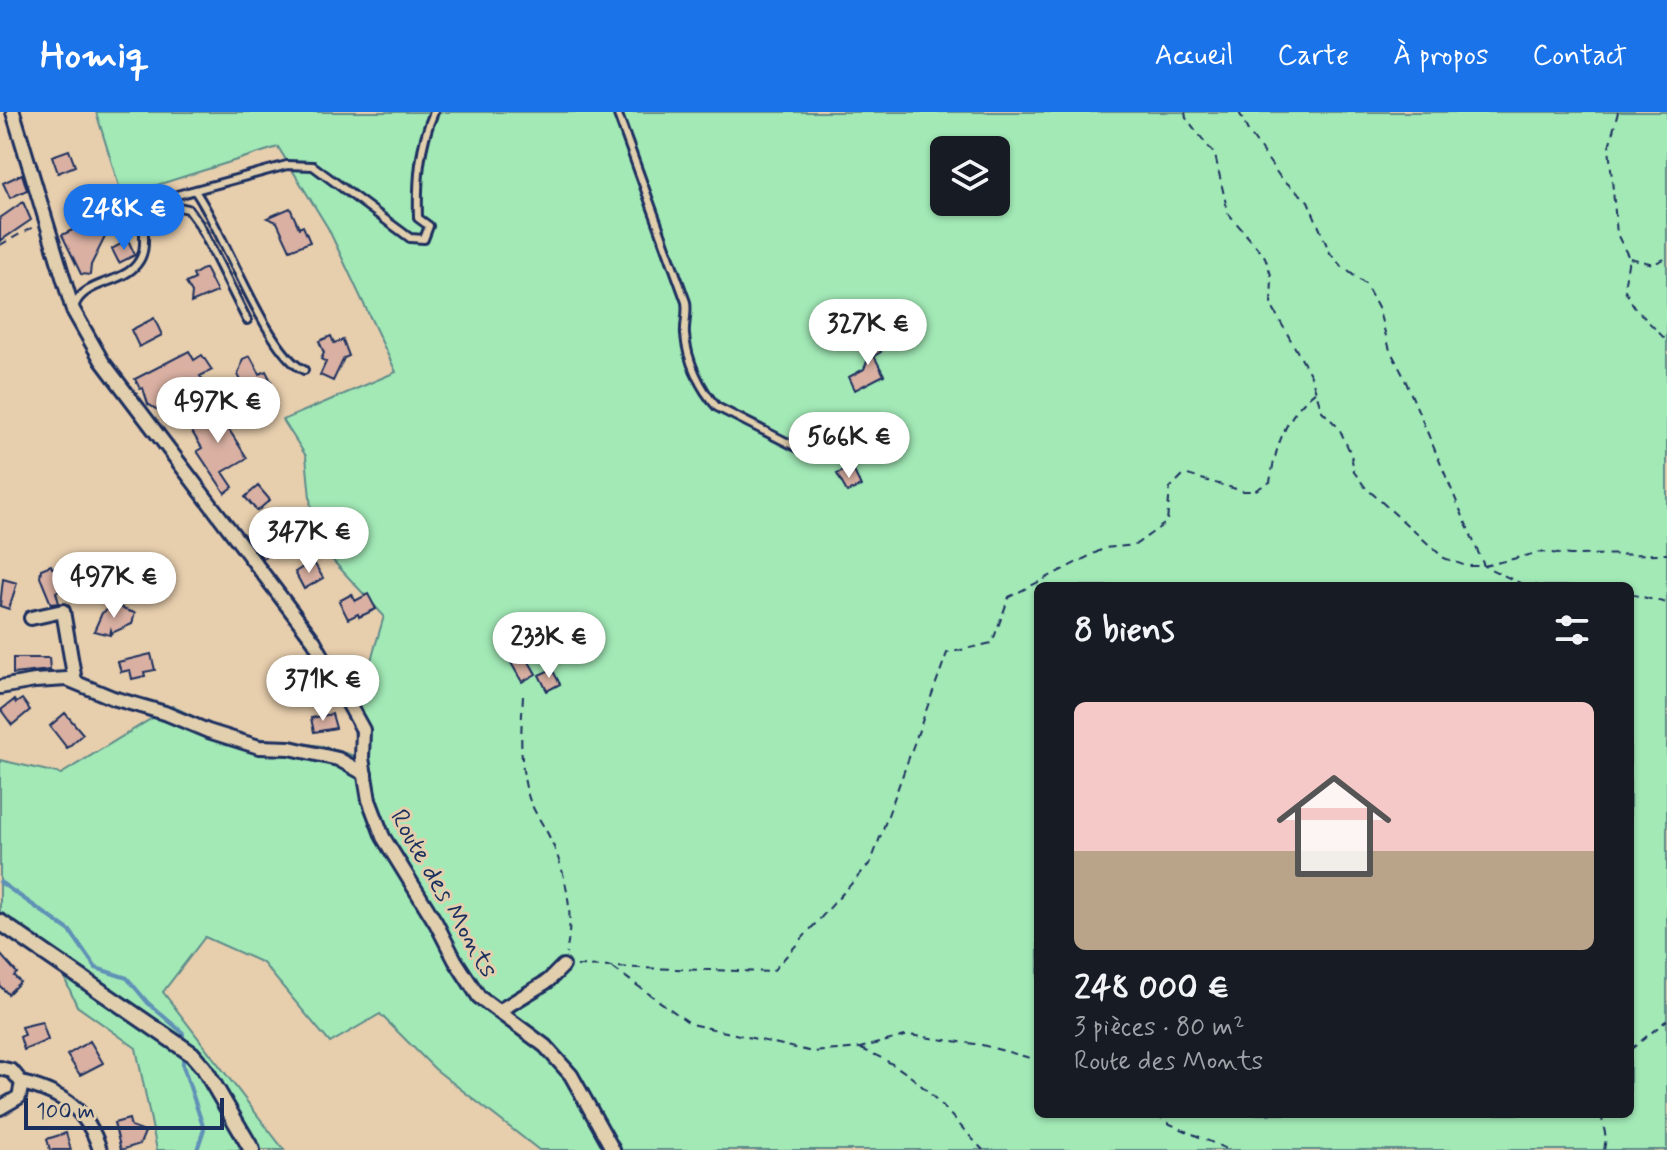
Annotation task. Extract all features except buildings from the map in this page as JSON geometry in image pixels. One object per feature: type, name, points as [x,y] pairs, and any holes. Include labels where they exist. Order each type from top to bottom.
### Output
[{"type":"street","name":"Route des Monts","points":[[13,112],[73,310],[102,361],[314,641],[363,730],[362,758],[369,800],[383,837],[479,997],[545,1046],[571,1075],[613,1150]]},
{"type":"street","points":[[31,618],[63,611],[75,681]]},
{"type":"street","points":[[0,687],[67,679],[208,731],[259,747],[290,748],[338,759],[365,774]]},
{"type":"street","points":[[2,927],[192,1054],[204,1068],[252,1150]]},
{"type":"street","points":[[499,1011],[548,981],[563,966]]},
{"type":"street","points":[[0,1068],[12,1071],[22,1083],[51,1090],[66,1101],[85,1118],[100,1150]]},
{"type":"street","points":[[0,1108],[19,1097],[22,1083]]},
{"type":"lane","points":[[73,310],[77,299],[138,263],[142,254],[143,225],[156,204],[166,198],[287,165],[313,166],[410,238],[424,239],[429,226],[418,218],[417,182],[425,132],[434,112]]},
{"type":"lane","points":[[617,112],[686,302],[687,347],[706,396],[717,407],[810,454]]},
{"type":"lane","points":[[195,191],[266,323],[294,365],[304,370]]},
{"type":"lane","points":[[147,215],[153,209],[170,205],[188,209],[199,224],[247,320]]},
{"type":"path","points":[[1185,112],[1186,118],[1215,155],[1228,213],[1265,257],[1272,278],[1271,305],[1311,376],[1322,411],[1339,428],[1351,454],[1354,472],[1365,487],[1444,558],[1466,566],[1484,566],[1541,552],[1570,555],[1667,554]]},
{"type":"path","points":[[1239,112],[1248,131],[1280,177],[1308,201],[1330,253],[1365,284],[1378,308],[1390,350],[1484,566],[1518,582]]},
{"type":"path","points":[[1618,112],[1609,147],[1617,234],[1629,258],[1624,288],[1634,307],[1667,341]]},
{"type":"path","points":[[0,245],[44,221]]},
{"type":"path","points":[[1629,258],[1653,264],[1667,258]]},
{"type":"path","points":[[1038,582],[1105,548],[1135,545],[1167,522],[1170,488],[1184,474],[1243,491],[1254,491],[1270,482],[1275,447],[1297,405],[1316,391]]},
{"type":"path","points":[[523,696],[523,774],[529,799],[549,836],[562,870],[570,904],[563,966],[772,972],[871,862],[947,653],[992,643],[1009,597],[1034,584]]},
{"type":"path","points":[[1634,595],[1667,603]]},
{"type":"path","points":[[610,966],[691,1024],[813,1052],[860,1048],[909,1035],[982,1045],[1034,1059]]},
{"type":"path","points":[[1634,1047],[1667,1020]]},
{"type":"path","points":[[860,1048],[884,1057],[906,1071],[952,1114],[983,1150]]},
{"type":"path","points":[[1162,1118],[1229,1150]]},
{"type":"path","points":[[1602,1118],[1606,1138],[1604,1150]]},
{"type":"green space","points":[[96,112],[1667,112],[1667,1150],[539,1150],[435,1069],[380,1014],[330,1043],[263,963],[205,937],[163,992],[284,1150],[157,1150],[136,1048],[77,1006],[54,955],[0,914],[0,760],[61,774],[172,706],[231,735],[323,746],[358,757],[353,722],[384,616],[314,540],[306,456],[283,420],[396,372],[328,228],[278,147],[122,196]]},
{"type":"waterway","points":[[0,882],[70,931],[96,968],[127,978],[148,1003],[183,1033],[183,1044]]},
{"type":"waterway","points":[[183,1053],[183,1066],[204,1129],[197,1150]]}]
